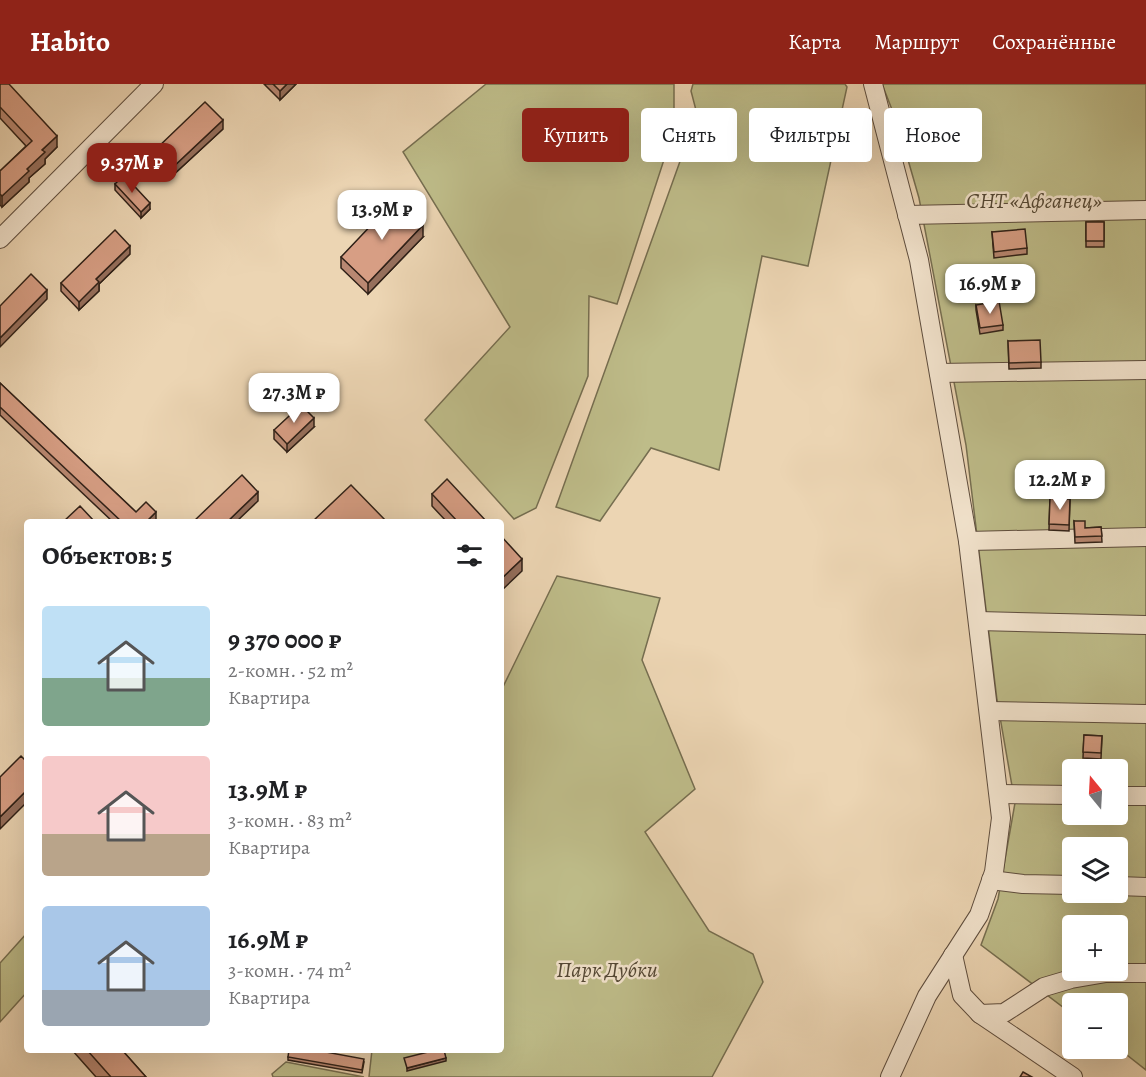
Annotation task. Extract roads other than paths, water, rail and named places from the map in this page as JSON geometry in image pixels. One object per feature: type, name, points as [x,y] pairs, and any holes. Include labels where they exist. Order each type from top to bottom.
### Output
[{"type":"street","points":[[0,239],[154,84]]},
{"type":"street","points":[[873,84],[919,260],[939,373],[968,542],[1001,818],[994,872],[979,915],[927,996],[890,1077]]},
{"type":"street","points":[[908,215],[1146,210]]},
{"type":"street","points":[[939,373],[1146,370]]},
{"type":"street","points":[[968,542],[1146,537]]},
{"type":"street","points":[[978,621],[1146,625]]},
{"type":"street","points":[[989,711],[1146,714]]},
{"type":"street","points":[[999,794],[1062,795]]},
{"type":"street","points":[[1128,796],[1146,796]]},
{"type":"street","points":[[991,880],[1023,885],[1062,885]]},
{"type":"street","points":[[1128,886],[1146,887]]},
{"type":"street","points":[[953,955],[962,995],[980,1014],[1073,1077]]},
{"type":"street","points":[[980,1014],[1004,1012],[1044,987],[1071,979],[1106,973],[1146,974]]},
{"type":"park label","name":"СНТ «Афганец»","points":[[1034,200]]},
{"type":"park label","name":"Парк Дубки","points":[[607,969]]}]
